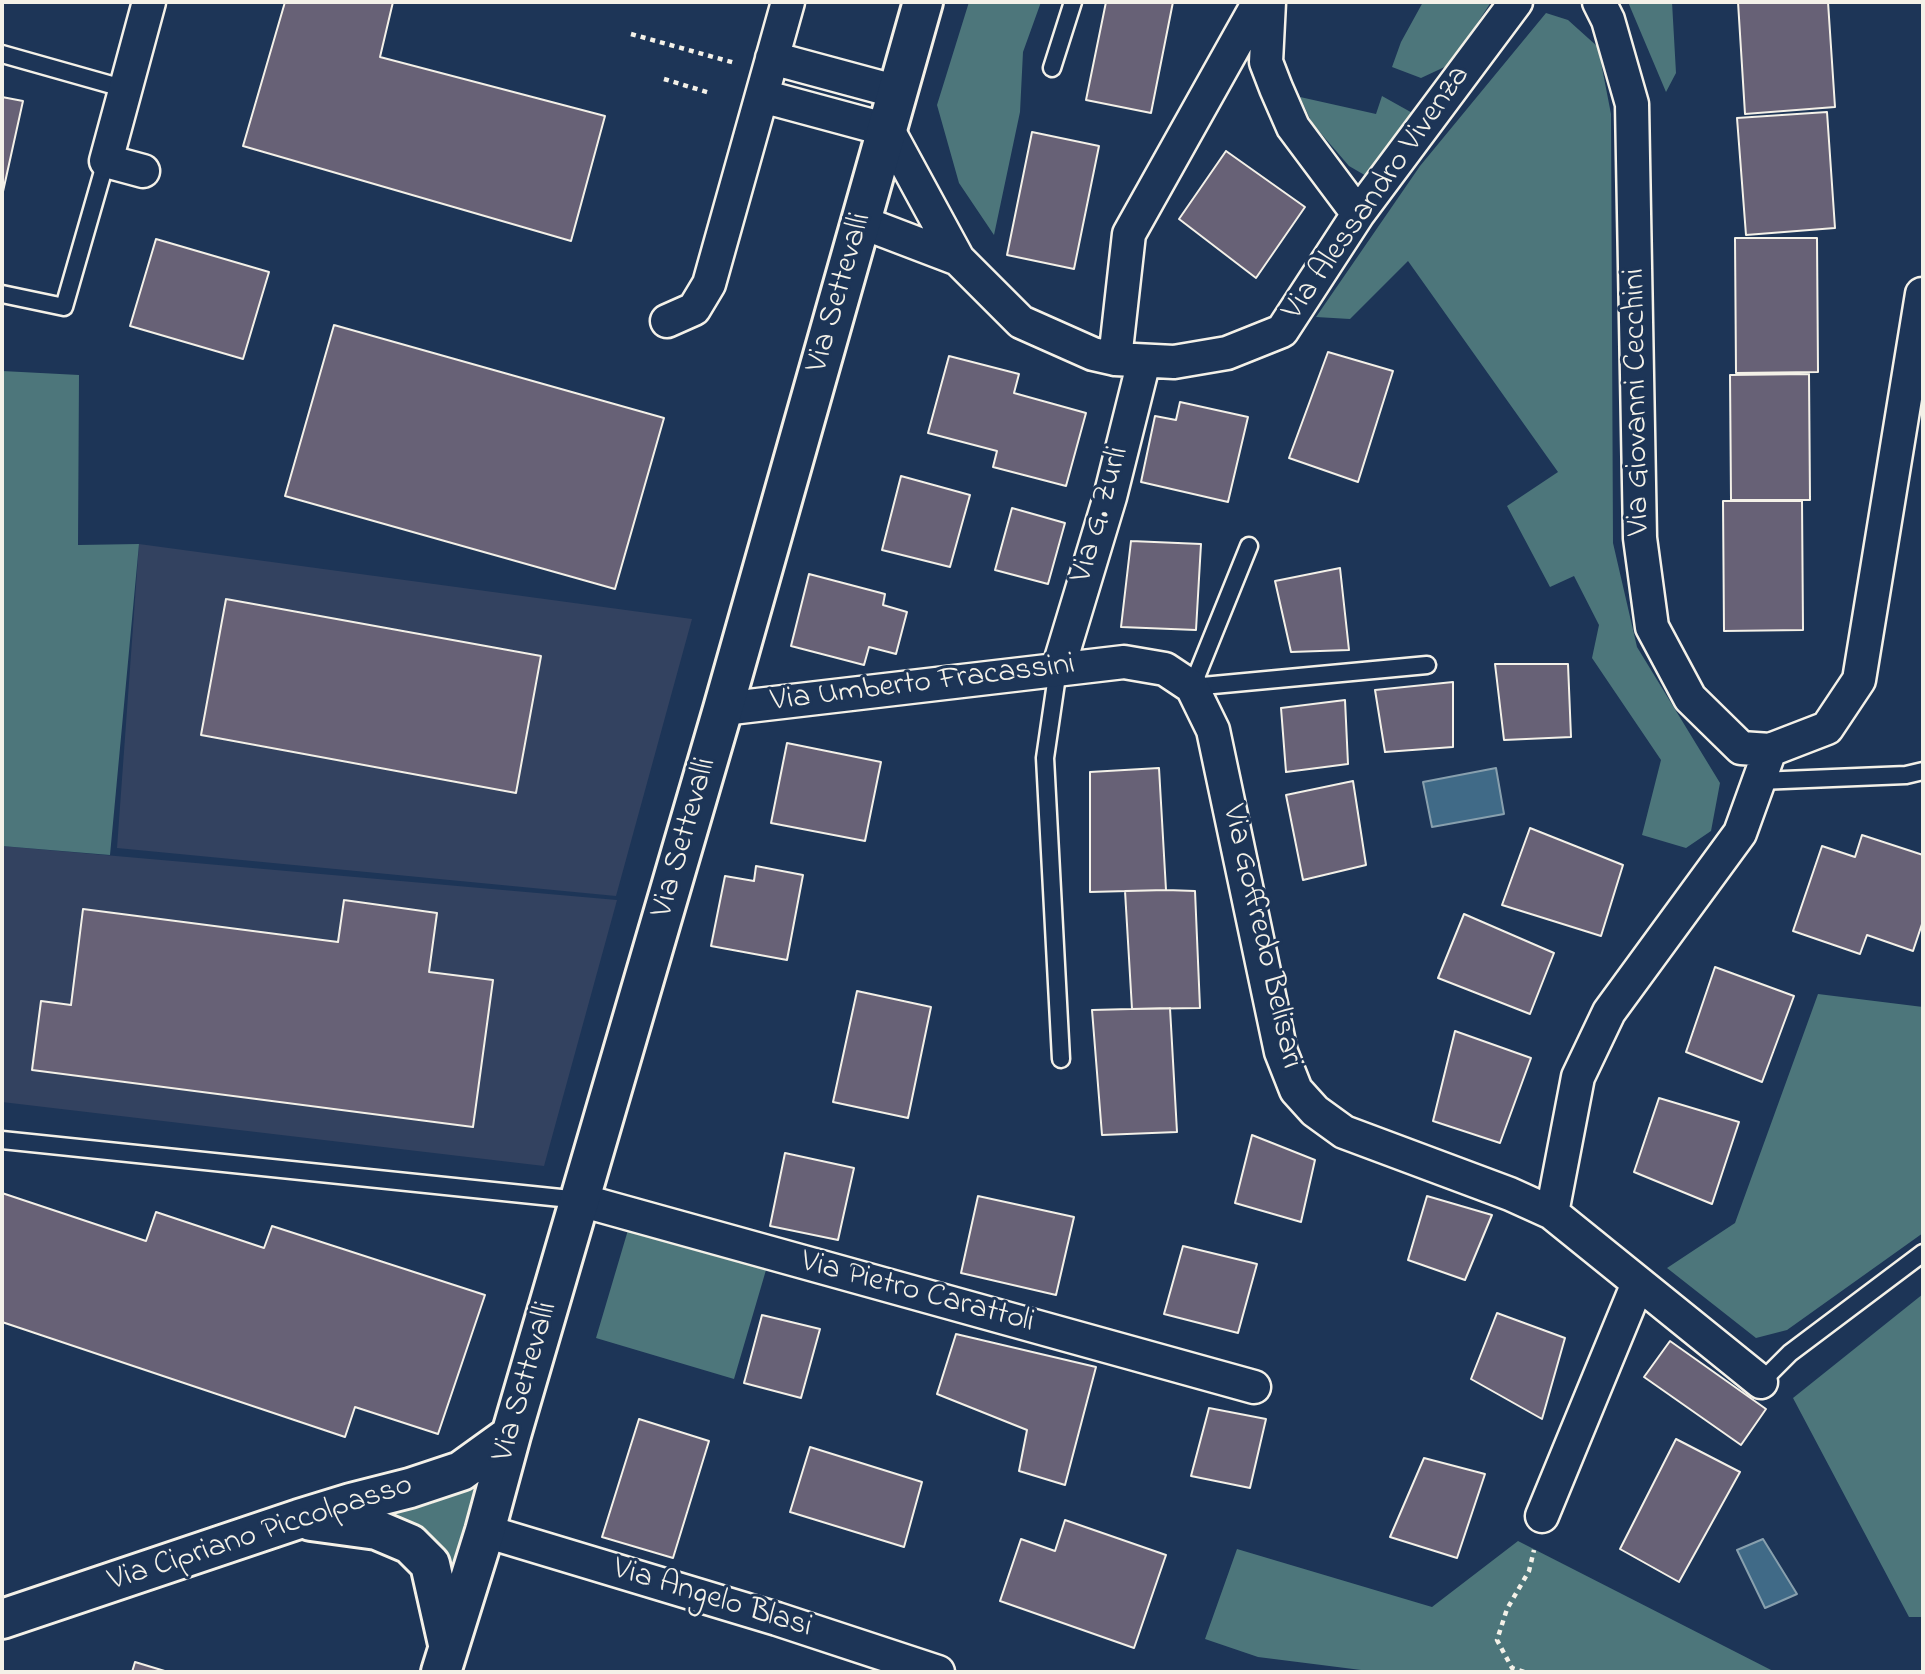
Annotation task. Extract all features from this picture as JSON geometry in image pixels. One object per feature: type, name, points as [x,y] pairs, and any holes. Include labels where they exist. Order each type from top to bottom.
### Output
[{"type":"main road","name":"Via Settevalli","points":[[444,1659],[485,1531],[723,709],[923,2]]},
{"type":"main road","name":"Via Cipriano Piccolpasso","points":[[2,1619],[299,1519],[410,1489],[461,1471],[511,1435]]},
{"type":"main road","points":[[299,1519],[377,1530],[410,1544],[430,1564],[444,1659]]},
{"type":"street","points":[[143,172],[106,161],[149,2]]},
{"type":"street","points":[[667,321],[694,309],[709,284],[788,2]]},
{"type":"street","name":"Via G. Zurli","points":[[1058,668],[1110,497],[1129,360],[1129,234],[1259,2]]},
{"type":"street","points":[[1269,2],[1266,62],[1276,88],[1293,127],[1358,214]]},
{"type":"street","name":"Via Alessandro Vivenza","points":[[888,130],[958,259],[1021,322],[1093,354],[1129,360],[1174,362],[1227,353],[1282,331],[1358,214],[1516,2]]},
{"type":"street","name":"Via Giovanni Cecchini","points":[[1599,2],[1608,20],[1632,104],[1640,538],[1652,627],[1690,698],[1741,748],[1770,750]]},
{"type":"street","points":[[767,75],[898,92]]},
{"type":"street","points":[[767,75],[888,130]]},
{"type":"street","name":"Via Alessandro Vivenza","points":[[862,222],[958,259]]},
{"type":"street","points":[[1552,1213],[1578,1077],[1609,1012],[1740,833],[1770,750],[1827,728],[1859,680],[1922,303]]},
{"type":"street","name":"Via Umberto Fracassini","points":[[723,709],[1124,662],[1165,669],[1192,687]]},
{"type":"street","name":"Via Goffredo Belisari","points":[[1192,687],[1213,730],[1281,1052],[1296,1090],[1315,1111],[1344,1132],[1510,1194],[1552,1213],[1761,1382]]},
{"type":"street","name":"Via Pietro Carattoli","points":[[580,1200],[1254,1387]]},
{"type":"street","points":[[1542,1516],[1638,1283]]},
{"type":"street","name":"Via Angelo Blasi","points":[[485,1531],[777,1619],[938,1672]]},
{"type":"lane","points":[[1052,68],[1073,2]]},
{"type":"lane","points":[[2,54],[126,89]]},
{"type":"lane","points":[[2,294],[64,307],[106,161]]},
{"type":"lane","points":[[1249,546],[1192,687],[1427,665]]},
{"type":"lane","points":[[1058,668],[1045,758],[1061,1059]]},
{"type":"lane","points":[[1759,781],[1906,775],[1923,771]]},
{"type":"lane","points":[[2,1140],[580,1200]]},
{"type":"lane","points":[[1761,1382],[1790,1353],[1923,1253]]},
{"type":"path","points":[[631,34],[767,75]]},
{"type":"path","points":[[664,79],[710,93]]},
{"type":"path","points":[[1524,1672],[1512,1668],[1497,1640],[1507,1609],[1529,1571],[1542,1516]]},
{"type":"shaded area","points":[[139,544],[692,619],[616,896],[117,848]]},
{"type":"shaded area","points":[[1496,768],[1504,814],[1432,827],[1423,782]]},
{"type":"shaded area","points":[[2,846],[617,900],[544,1166],[2,1102]]},
{"type":"shaded area","points":[[1763,1539],[1797,1594],[1765,1608],[1737,1550]]},
{"type":"green space","points":[[969,2],[1041,2],[1023,52],[1020,112],[994,235],[959,183],[937,105]]},
{"type":"green space","points":[[1423,2],[1491,2],[1451,64],[1421,78],[1392,67],[1401,42]]},
{"type":"green space","points":[[1628,2],[1672,2],[1676,73],[1666,92]]},
{"type":"green space","points":[[1546,13],[1568,20],[1598,47],[1611,114],[1613,543],[1637,647],[1720,783],[1711,831],[1686,848],[1642,835],[1661,760],[1592,658],[1599,625],[1574,576],[1550,587],[1507,506],[1558,472],[1408,261],[1350,319],[1316,317],[1420,166]]},
{"type":"green space","points":[[1382,96],[1416,115],[1368,177],[1349,166],[1312,123],[1300,97],[1376,114]]},
{"type":"green space","points":[[2,371],[79,375],[78,545],[139,544],[110,855],[2,846]]},
{"type":"green space","points":[[1818,994],[1923,1007],[1923,1233],[1787,1330],[1756,1338],[1667,1268],[1735,1223]]},
{"type":"green space","points":[[628,1230],[766,1270],[734,1379],[596,1338]]},
{"type":"green space","points":[[1923,1294],[1923,1617],[1909,1617],[1793,1398]]},
{"type":"green space","points":[[481,1484],[458,1569],[429,1532],[379,1510],[428,1505]]},
{"type":"green space","points":[[1518,1541],[1775,1672],[1377,1672],[1258,1657],[1205,1639],[1237,1549],[1432,1607]]},
{"type":"building","points":[[285,2],[393,2],[380,57],[605,116],[571,241],[243,146]]},
{"type":"building","points":[[1106,2],[1173,2],[1151,113],[1086,100]]},
{"type":"building","points":[[1738,2],[1828,2],[1835,107],[1745,114]]},
{"type":"building","points":[[2,97],[23,101],[2,196]]},
{"type":"building","points":[[1827,112],[1835,228],[1746,235],[1737,118]]},
{"type":"building","points":[[1032,132],[1099,146],[1074,269],[1007,255]]},
{"type":"building","points":[[1226,151],[1305,207],[1256,278],[1179,219]]},
{"type":"building","points":[[1735,238],[1817,238],[1818,372],[1736,373]]},
{"type":"building","points":[[156,239],[269,272],[243,359],[130,326]]},
{"type":"building","points":[[334,325],[664,418],[615,589],[285,496]]},
{"type":"building","points":[[1328,352],[1393,371],[1358,482],[1289,458]]},
{"type":"building","points":[[949,356],[1019,374],[1014,393],[1086,413],[1066,486],[993,467],[997,451],[928,433]]},
{"type":"building","points":[[1809,374],[1810,500],[1731,500],[1730,375]]},
{"type":"building","points":[[1180,402],[1248,417],[1228,502],[1141,482],[1155,416],[1176,420]]},
{"type":"building","points":[[901,476],[970,495],[950,567],[882,550]]},
{"type":"building","points":[[1723,501],[1802,501],[1803,630],[1724,631]]},
{"type":"building","points":[[1012,508],[1065,523],[1048,584],[995,570]]},
{"type":"building","points":[[1131,541],[1201,544],[1196,630],[1121,627]]},
{"type":"building","points":[[1340,568],[1349,650],[1291,652],[1275,581]]},
{"type":"building","points":[[809,574],[885,594],[883,605],[907,612],[896,654],[869,647],[864,665],[791,646]]},
{"type":"building","points":[[226,599],[541,656],[516,793],[201,735]]},
{"type":"building","points":[[1495,664],[1568,664],[1571,737],[1504,740]]},
{"type":"building","points":[[1453,682],[1453,747],[1385,752],[1375,690]]},
{"type":"building","points":[[1345,700],[1348,764],[1286,772],[1281,708]]},
{"type":"building","points":[[787,743],[881,762],[865,841],[771,823]]},
{"type":"building","points":[[1159,768],[1166,890],[1090,892],[1090,772]]},
{"type":"building","points":[[1353,781],[1366,865],[1303,880],[1286,795]]},
{"type":"building","points":[[1530,828],[1623,865],[1601,936],[1502,905]]},
{"type":"building","points":[[1862,835],[1923,855],[1923,921],[1913,951],[1867,935],[1860,954],[1793,931],[1822,846],[1855,857]]},
{"type":"building","points":[[756,866],[803,875],[787,960],[711,946],[725,876],[754,881]]},
{"type":"building","points":[[1125,891],[1195,891],[1200,1008],[1132,1009]]},
{"type":"building","points":[[344,900],[437,913],[429,972],[493,980],[473,1127],[32,1070],[41,1001],[71,1005],[83,909],[338,942]]},
{"type":"building","points":[[1464,914],[1554,953],[1530,1014],[1438,978]]},
{"type":"building","points":[[1715,967],[1794,996],[1762,1082],[1686,1052]]},
{"type":"building","points":[[857,991],[931,1007],[908,1118],[833,1102]]},
{"type":"building","points":[[1170,1008],[1177,1132],[1102,1135],[1092,1010]]},
{"type":"building","points":[[1455,1031],[1531,1058],[1500,1143],[1433,1121]]},
{"type":"building","points":[[1659,1098],[1739,1122],[1712,1204],[1634,1172]]},
{"type":"building","points":[[1252,1135],[1315,1160],[1301,1222],[1235,1203]]},
{"type":"building","points":[[785,1153],[854,1168],[838,1240],[770,1226]]},
{"type":"building","points":[[2,1193],[146,1241],[156,1212],[264,1248],[272,1226],[485,1295],[438,1434],[355,1407],[345,1437],[2,1322]]},
{"type":"building","points":[[978,1196],[1074,1217],[1056,1295],[961,1273]]},
{"type":"building","points":[[1427,1196],[1492,1215],[1465,1280],[1408,1260]]},
{"type":"building","points":[[1183,1246],[1257,1264],[1238,1333],[1164,1314]]},
{"type":"building","points":[[1497,1313],[1565,1338],[1542,1419],[1471,1379]]},
{"type":"building","points":[[762,1315],[820,1329],[801,1398],[744,1383]]},
{"type":"building","points":[[956,1334],[1096,1367],[1065,1485],[1019,1471],[1027,1430],[937,1394]]},
{"type":"building","points":[[1670,1341],[1766,1409],[1741,1445],[1644,1377]]},
{"type":"building","points":[[1209,1408],[1266,1419],[1250,1488],[1191,1476]]},
{"type":"building","points":[[639,1419],[709,1441],[673,1558],[602,1537]]},
{"type":"building","points":[[1676,1439],[1740,1472],[1679,1582],[1620,1549]]},
{"type":"building","points":[[810,1447],[922,1482],[904,1547],[790,1512]]},
{"type":"building","points":[[1424,1458],[1485,1474],[1457,1558],[1390,1537]]},
{"type":"building","points":[[1065,1520],[1166,1555],[1134,1648],[1000,1601],[1021,1539],[1055,1551]]},
{"type":"building","points":[[135,1662],[168,1672],[132,1672]]}]
